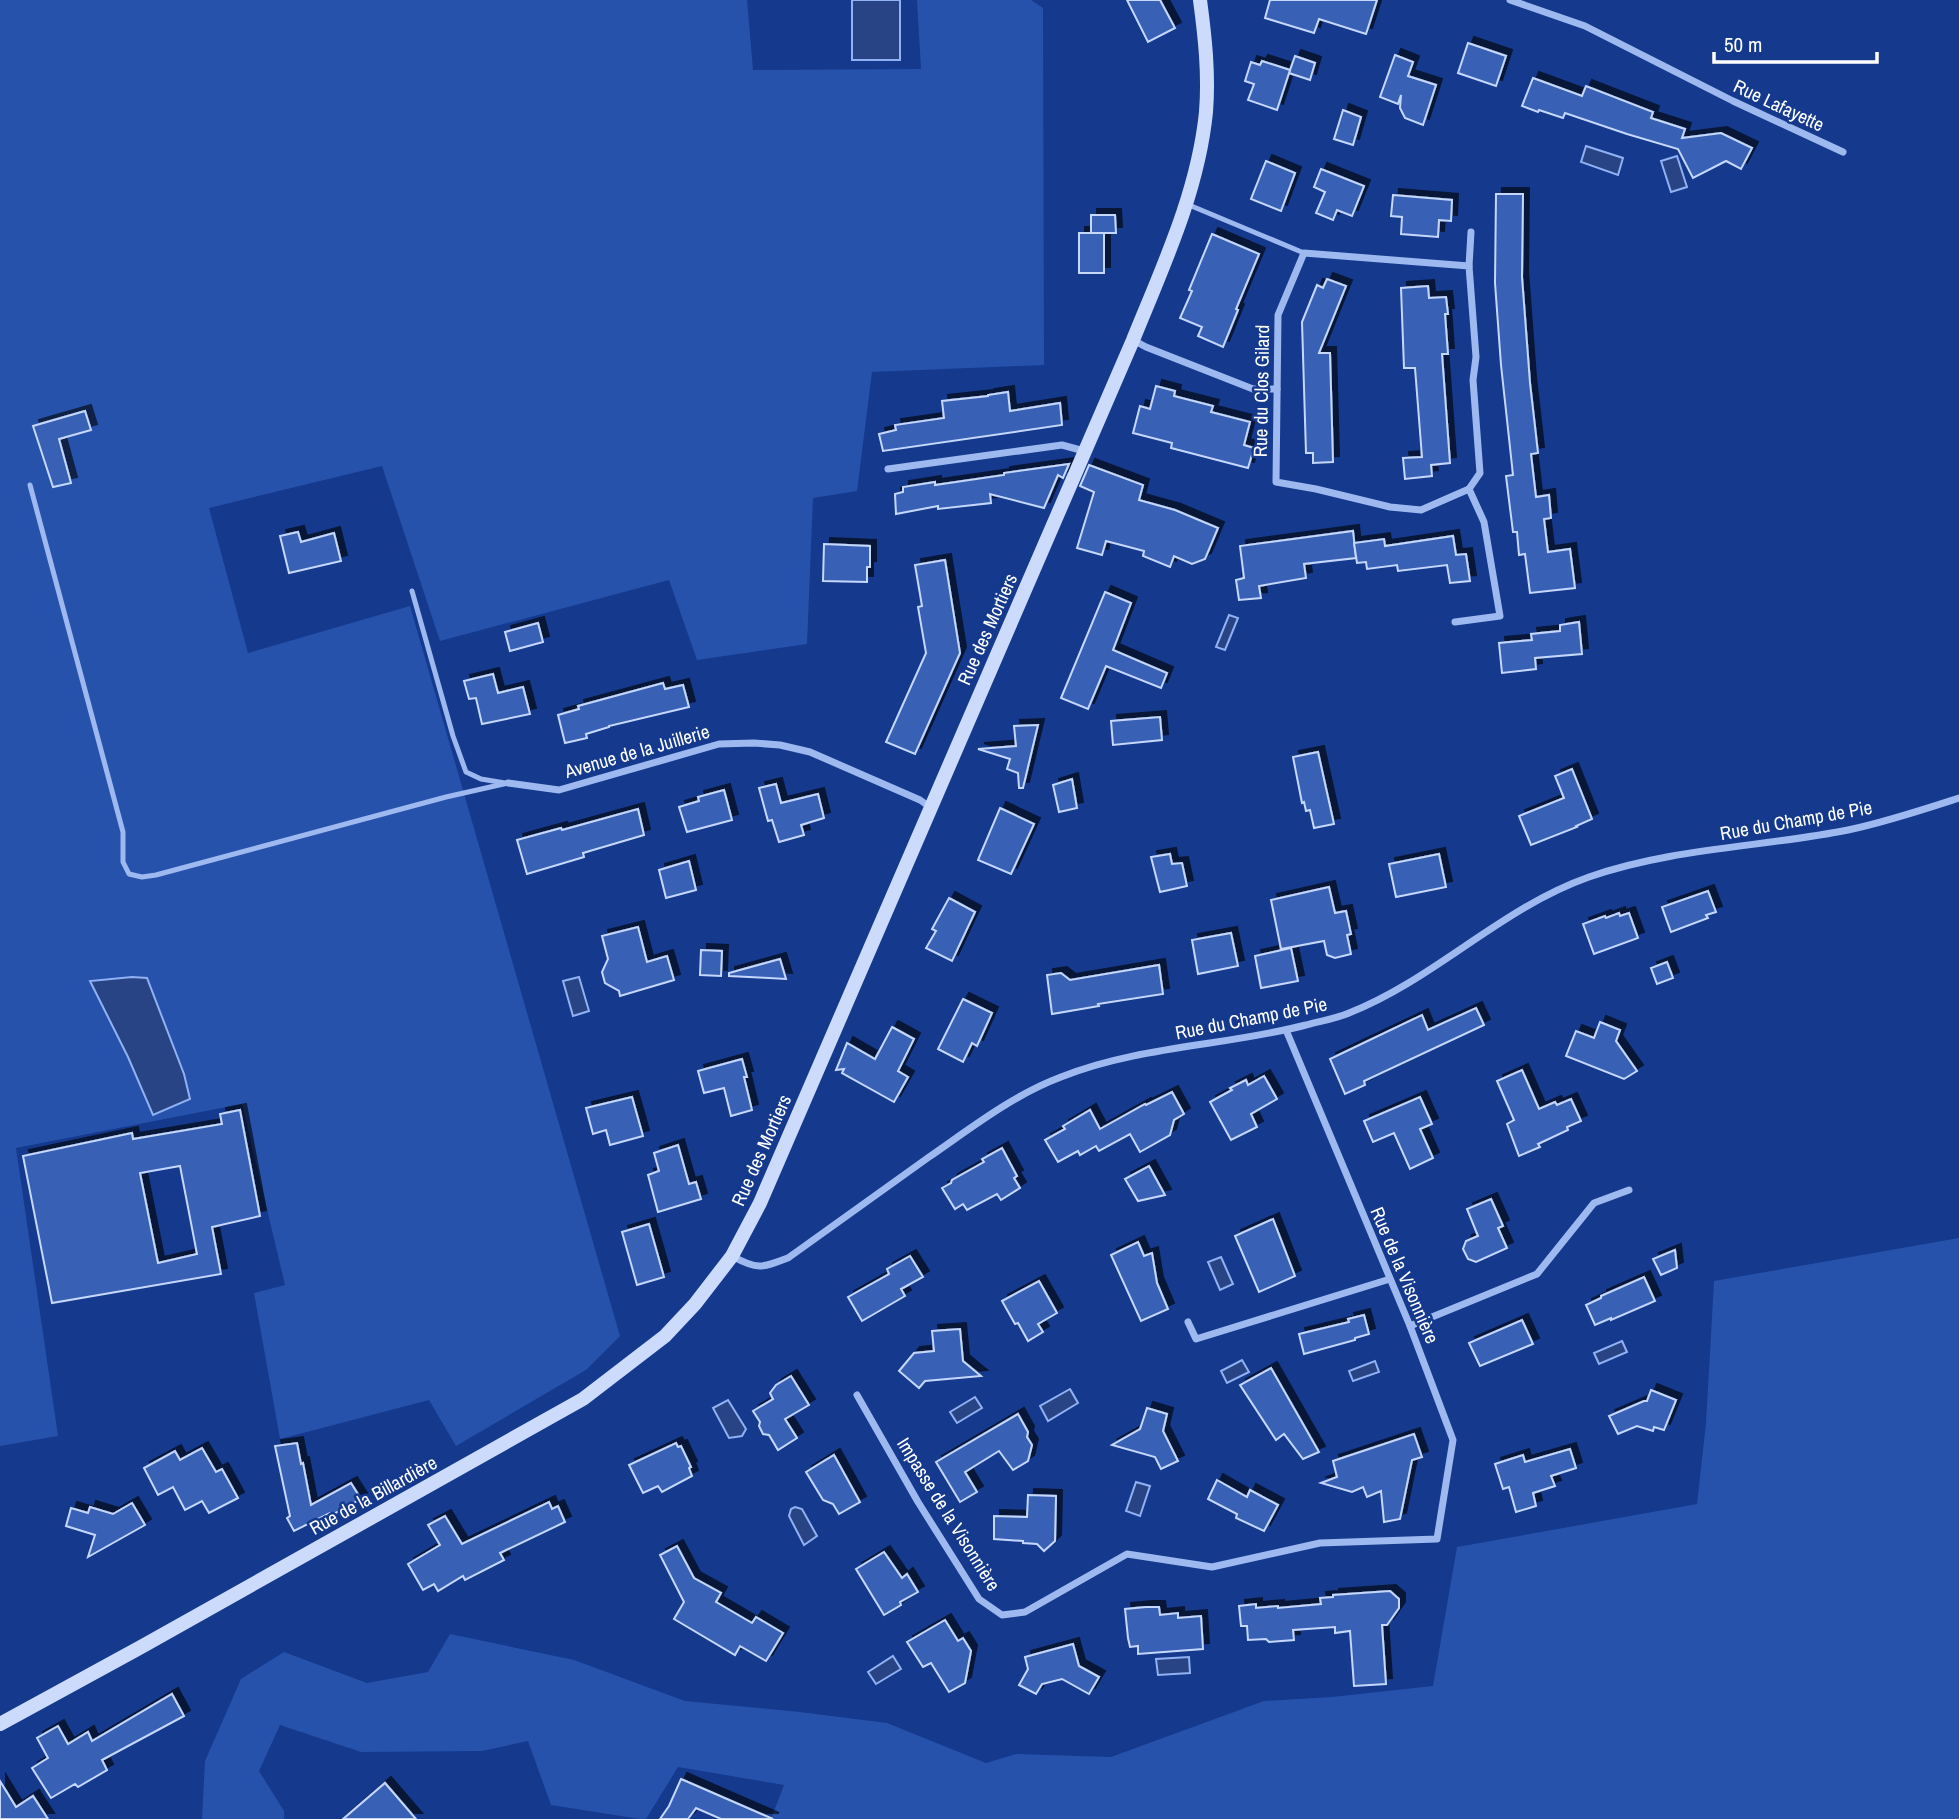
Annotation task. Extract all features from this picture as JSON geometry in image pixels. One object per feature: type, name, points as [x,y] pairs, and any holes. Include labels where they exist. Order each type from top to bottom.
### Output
[{"type":"street","name":"Rue des Mortiers","points":[[732,1256],[760,1203],[1133,340],[1186,204],[1206,112],[1205,37],[1200,0]]},
{"type":"street","name":"Rue Lafayette","points":[[1510,0],[1585,26],[1733,101],[1843,152]]},
{"type":"street","points":[[1455,622],[1500,616],[1484,522],[1469,489],[1480,473],[1473,380],[1476,357],[1469,266],[1471,232]]},
{"type":"street","points":[[1304,253],[1469,266]]},
{"type":"street","name":"Rue du Clos Gilard","points":[[1304,253],[1278,315],[1276,482],[1390,507],[1420,510],[1469,489]]},
{"type":"street","points":[[1133,340],[1252,389],[1277,389]]},
{"type":"street","points":[[888,469],[1062,445],[1085,451]]},
{"type":"street","name":"Avenue de la Juillerie","points":[[508,783],[559,790],[719,744],[754,743],[780,745],[810,752],[920,800],[930,807]]},
{"type":"street","name":"Rue du Champ de Pie","points":[[732,1256],[760,1267],[788,1258],[964,1132],[1021,1096],[1061,1076],[1125,1058],[1286,1030],[1347,1014],[1394,992],[1547,895],[1589,877],[1648,862],[1846,830],[1905,816],[1959,797]]},
{"type":"street","name":"Rue de la Visonnière","points":[[1286,1030],[1410,1326],[1453,1440],[1437,1539]]},
{"type":"street","points":[[1410,1326],[1537,1274],[1594,1203],[1629,1190]]},
{"type":"street","name":"Rue de la Billardière","points":[[0,1724],[583,1399],[665,1336],[695,1304],[732,1256]]},
{"type":"street","points":[[1188,1322],[1196,1339],[1390,1279]]},
{"type":"street","name":"Impasse de la Visonnière","points":[[857,1395],[918,1502],[979,1599],[1002,1615],[1026,1612],[1127,1554],[1212,1567],[1320,1543],[1437,1539]]},
{"type":"lane","points":[[1186,204],[1304,253]]},
{"type":"lane","points":[[30,485],[123,832],[123,862],[129,874],[142,877],[156,875],[446,797],[508,783]]},
{"type":"lane","points":[[412,591],[453,736],[467,772],[481,779],[508,783]]},
{"type":"shaded area","points":[[0,0],[747,0],[753,70],[921,69],[917,0],[1031,0],[1043,8],[1044,365],[872,372],[857,491],[813,498],[807,644],[697,660],[669,580],[440,641],[382,466],[209,508],[248,653],[410,606],[620,1336],[586,1370],[456,1446],[429,1400],[280,1439],[254,1293],[285,1285],[242,1104],[16,1148],[58,1436],[0,1446]]},
{"type":"shaded area","points":[[852,0],[900,0],[900,60],[852,60]]},
{"type":"shaded area","points":[[1586,146],[1623,158],[1618,175],[1581,162]]},
{"type":"shaded area","points":[[1677,156],[1687,187],[1671,192],[1661,161]]},
{"type":"shaded area","points":[[1229,615],[1238,618],[1225,650],[1216,647]]},
{"type":"shaded area","points":[[579,977],[589,1011],[573,1016],[563,981]]},
{"type":"shaded area","points":[[147,978],[184,1074],[190,1099],[153,1115],[90,981]]},
{"type":"shaded area","points":[[1959,1238],[1959,1819],[771,1819],[784,1785],[678,1767],[646,1819],[640,1819],[551,1805],[528,1741],[482,1751],[361,1752],[280,1725],[259,1771],[284,1811],[284,1819],[202,1819],[205,1761],[241,1679],[284,1652],[367,1683],[428,1672],[450,1634],[574,1660],[685,1701],[887,1723],[986,1763],[1016,1754],[1111,1757],[1264,1701],[1433,1686],[1457,1547],[1697,1504],[1706,1423],[1714,1281]]},
{"type":"shaded area","points":[[1221,1257],[1233,1284],[1220,1290],[1208,1262]]},
{"type":"shaded area","points":[[1622,1341],[1627,1352],[1599,1364],[1594,1353]]},
{"type":"shaded area","points":[[1242,1360],[1249,1372],[1227,1383],[1221,1371]]},
{"type":"shaded area","points":[[1375,1361],[1379,1372],[1353,1381],[1349,1371]]},
{"type":"shaded area","points":[[1070,1389],[1078,1403],[1048,1421],[1040,1406]]},
{"type":"shaded area","points":[[975,1397],[982,1408],[957,1423],[950,1412]]},
{"type":"shaded area","points":[[728,1400],[746,1429],[742,1436],[729,1438],[713,1408]]},
{"type":"shaded area","points":[[1136,1482],[1150,1486],[1140,1516],[1126,1511]]},
{"type":"shaded area","points":[[791,1509],[802,1509],[817,1536],[804,1545],[789,1516]]},
{"type":"shaded area","points":[[893,1656],[901,1669],[876,1684],[868,1672]]},
{"type":"shaded area","points":[[1189,1657],[1190,1673],[1158,1675],[1156,1659]]},
{"type":"building","points":[[1127,0],[1160,0],[1175,28],[1148,42]]},
{"type":"building","points":[[1270,0],[1377,0],[1366,34],[1319,19],[1314,33],[1265,18]]},
{"type":"building","points":[[1468,43],[1506,56],[1496,86],[1458,73]]},
{"type":"building","points":[[1395,55],[1413,62],[1408,76],[1436,85],[1423,125],[1405,118],[1400,108],[1401,95],[1398,104],[1380,97]]},
{"type":"building","points":[[1295,56],[1315,63],[1310,80],[1289,73]]},
{"type":"building","points":[[1262,61],[1290,70],[1277,110],[1248,100],[1254,84],[1245,81],[1251,62],[1260,65]]},
{"type":"building","points":[[1533,78],[1582,96],[1586,86],[1653,112],[1651,118],[1685,129],[1682,138],[1721,133],[1752,148],[1741,169],[1726,161],[1693,178],[1678,149],[1565,113],[1563,118],[1522,106]]},
{"type":"building","points":[[1343,110],[1361,117],[1353,145],[1334,139]]},
{"type":"building","points":[[1266,161],[1295,173],[1281,211],[1251,199]]},
{"type":"building","points":[[1321,169],[1364,186],[1352,216],[1337,210],[1333,220],[1316,213],[1325,192],[1314,187]]},
{"type":"building","points":[[1496,194],[1523,194],[1522,277],[1538,453],[1531,454],[1536,497],[1549,495],[1551,518],[1544,519],[1548,552],[1570,549],[1575,588],[1530,593],[1525,554],[1519,555],[1517,532],[1513,532],[1506,476],[1513,475],[1495,283]]},
{"type":"building","points":[[1393,195],[1452,200],[1451,221],[1439,220],[1438,237],[1401,234],[1402,217],[1391,216]]},
{"type":"building","points":[[1091,215],[1115,215],[1116,233],[1091,233]]},
{"type":"building","points":[[1079,233],[1104,233],[1104,273],[1079,273]]},
{"type":"building","points":[[1212,234],[1259,254],[1223,347],[1198,336],[1202,327],[1180,318]]},
{"type":"building","points":[[1327,279],[1346,286],[1319,353],[1330,353],[1333,462],[1313,463],[1313,453],[1306,453],[1302,322],[1317,285],[1323,288]]},
{"type":"building","points":[[1428,286],[1429,298],[1446,297],[1448,354],[1442,354],[1450,463],[1431,465],[1432,476],[1405,479],[1403,458],[1422,457],[1415,368],[1404,368],[1401,288]]},
{"type":"building","points":[[1156,386],[1175,391],[1174,396],[1213,406],[1211,412],[1250,422],[1244,445],[1254,448],[1248,468],[1171,448],[1172,443],[1133,433],[1140,406],[1150,409]]},
{"type":"building","points":[[1008,392],[1010,411],[1060,403],[1062,425],[883,451],[879,434],[896,430],[895,425],[944,418],[942,401]]},
{"type":"building","points":[[85,411],[91,430],[59,439],[71,483],[53,487],[33,426]]},
{"type":"building","points":[[1069,464],[1063,478],[1058,475],[1044,508],[990,494],[991,503],[938,509],[938,506],[896,514],[895,494],[903,492],[903,487],[935,482],[935,485]]},
{"type":"building","points":[[1089,465],[1143,485],[1139,500],[1175,510],[1218,528],[1205,559],[1192,564],[1174,556],[1170,567],[1143,556],[1144,551],[1106,541],[1102,555],[1077,548],[1094,492],[1080,486]]},
{"type":"building","points":[[1353,531],[1356,558],[1304,564],[1306,578],[1259,586],[1261,598],[1239,600],[1236,580],[1244,578],[1240,546]]},
{"type":"building","points":[[298,532],[301,542],[334,533],[341,561],[289,573],[280,536]]},
{"type":"building","points":[[1453,536],[1456,555],[1466,554],[1470,581],[1450,583],[1447,565],[1398,571],[1397,565],[1367,569],[1366,562],[1357,563],[1354,543],[1384,539],[1385,546]]},
{"type":"building","points":[[824,544],[870,546],[867,582],[823,581]]},
{"type":"building","points":[[945,560],[960,653],[915,754],[886,742],[926,653],[918,607],[922,606],[915,565]]},
{"type":"building","points":[[1105,592],[1131,603],[1113,650],[1167,673],[1161,688],[1106,666],[1088,709],[1061,698]]},
{"type":"building","points":[[1579,622],[1582,654],[1535,658],[1536,669],[1502,673],[1499,643],[1532,640],[1531,634],[1560,631],[1560,625]]},
{"type":"building","points":[[538,623],[543,642],[510,651],[505,632]]},
{"type":"building","points":[[493,674],[498,693],[523,687],[530,714],[482,724],[476,698],[469,699],[464,681]]},
{"type":"building","points":[[663,683],[665,689],[683,685],[689,707],[609,726],[586,734],[587,738],[565,743],[558,715],[579,709],[578,706]]},
{"type":"building","points":[[1160,717],[1162,740],[1113,745],[1111,721]]},
{"type":"building","points":[[1038,725],[1023,788],[1019,788],[1018,773],[1007,769],[1010,759],[978,749],[1016,746],[1014,726]]},
{"type":"building","points":[[1318,752],[1334,824],[1314,828],[1310,810],[1306,811],[1304,802],[1302,803],[1293,757]]},
{"type":"building","points":[[1572,769],[1592,819],[1531,845],[1519,816],[1564,798],[1555,776]]},
{"type":"building","points":[[1072,779],[1077,808],[1059,812],[1053,785]]},
{"type":"building","points":[[776,784],[781,803],[818,794],[824,818],[801,825],[804,835],[779,842],[772,820],[768,821],[759,788]]},
{"type":"building","points":[[724,790],[732,820],[687,832],[679,807],[699,801],[698,797]]},
{"type":"building","points":[[1000,808],[1034,824],[1011,874],[978,860]]},
{"type":"building","points":[[638,809],[644,835],[583,853],[584,857],[527,874],[517,840]]},
{"type":"building","points":[[1170,854],[1172,864],[1182,863],[1187,886],[1160,892],[1151,857]]},
{"type":"building","points":[[1439,854],[1446,887],[1396,897],[1389,864]]},
{"type":"building","points":[[689,861],[696,890],[666,898],[659,870]]},
{"type":"building","points":[[1329,887],[1335,913],[1346,911],[1351,934],[1347,935],[1351,954],[1335,958],[1327,955],[1324,941],[1281,949],[1271,900]]},
{"type":"building","points":[[1708,891],[1716,912],[1706,915],[1708,918],[1671,932],[1662,907]]},
{"type":"building","points":[[949,898],[975,912],[952,961],[926,948],[936,931],[932,929]]},
{"type":"building","points":[[1619,913],[1620,916],[1629,913],[1638,938],[1594,954],[1583,924]]},
{"type":"building","points":[[638,927],[647,962],[667,956],[674,980],[620,996],[619,991],[605,983],[602,972],[608,959],[602,936]]},
{"type":"building","points":[[1231,933],[1238,966],[1198,974],[1192,940]]},
{"type":"building","points":[[1291,948],[1298,981],[1261,988],[1255,956]]},
{"type":"building","points":[[701,950],[722,951],[721,976],[700,975]]},
{"type":"building","points":[[780,959],[786,979],[729,976],[729,973]]},
{"type":"building","points":[[1667,962],[1673,978],[1657,984],[1651,968]]},
{"type":"building","points":[[1159,965],[1163,994],[1052,1014],[1047,975],[1061,973],[1070,980]]},
{"type":"building","points":[[963,999],[992,1013],[977,1046],[972,1043],[963,1062],[938,1049]]},
{"type":"building","points":[[1476,1008],[1484,1025],[1364,1081],[1365,1085],[1345,1094],[1330,1059],[1422,1015],[1428,1030]]},
{"type":"building","points":[[1600,1022],[1620,1030],[1616,1041],[1637,1071],[1624,1079],[1566,1056],[1576,1031],[1594,1038]]},
{"type":"building","points":[[892,1027],[914,1039],[898,1071],[908,1077],[894,1102],[842,1073],[844,1069],[836,1070],[847,1043],[875,1059]]},
{"type":"building","points":[[742,1059],[752,1110],[731,1116],[724,1088],[704,1093],[698,1071]]},
{"type":"building","points":[[1522,1070],[1539,1109],[1571,1099],[1581,1121],[1538,1144],[1540,1147],[1519,1156],[1507,1124],[1514,1120],[1497,1081]]},
{"type":"building","points":[[1264,1076],[1277,1099],[1251,1114],[1257,1127],[1231,1140],[1210,1102],[1246,1080],[1248,1085]]},
{"type":"building","points":[[1172,1092],[1184,1114],[1174,1120],[1170,1135],[1140,1152],[1130,1134],[1099,1151],[1096,1146],[1080,1155],[1078,1151],[1058,1162],[1045,1140],[1090,1110],[1100,1129]]},
{"type":"building","points":[[632,1097],[643,1136],[610,1145],[606,1130],[593,1134],[586,1108]]},
{"type":"building","points":[[1420,1097],[1432,1124],[1420,1129],[1433,1158],[1410,1169],[1394,1133],[1373,1142],[1364,1121]]},
{"type":"building","points":[[240,1110],[260,1216],[212,1227],[221,1274],[52,1303],[23,1156],[132,1133],[133,1139],[222,1124],[220,1114]],"holes":[[[180,1166],[197,1254],[158,1263],[140,1173]]]},
{"type":"building","points":[[678,1145],[689,1184],[696,1182],[701,1199],[658,1212],[648,1175],[659,1171],[654,1153]]},
{"type":"building","points":[[1002,1148],[1017,1176],[1014,1178],[1020,1188],[1001,1200],[997,1194],[967,1210],[963,1204],[955,1209],[942,1188]]},
{"type":"building","points":[[1149,1166],[1165,1195],[1138,1201],[1125,1179]]},
{"type":"building","points":[[1491,1199],[1503,1226],[1498,1228],[1507,1248],[1476,1262],[1468,1259],[1463,1249],[1466,1241],[1478,1236],[1467,1209]]},
{"type":"building","points":[[1273,1219],[1295,1276],[1259,1292],[1235,1236]]},
{"type":"building","points":[[649,1224],[664,1277],[637,1285],[622,1232]]},
{"type":"building","points":[[1138,1242],[1144,1256],[1152,1253],[1157,1283],[1168,1309],[1141,1321],[1111,1255]]},
{"type":"building","points":[[1675,1250],[1677,1268],[1661,1275],[1653,1259]]},
{"type":"building","points":[[910,1256],[923,1277],[901,1289],[905,1296],[862,1321],[848,1297],[889,1274],[887,1269]]},
{"type":"building","points":[[1644,1277],[1655,1301],[1595,1325],[1586,1305]]},
{"type":"building","points":[[1039,1281],[1057,1313],[1038,1324],[1043,1332],[1028,1341],[1002,1301]]},
{"type":"building","points":[[1364,1315],[1369,1334],[1304,1354],[1299,1334],[1349,1322],[1348,1319]]},
{"type":"building","points":[[1522,1320],[1533,1344],[1480,1366],[1469,1343]]},
{"type":"building","points":[[960,1329],[963,1361],[981,1376],[925,1381],[919,1388],[899,1371],[914,1353],[934,1351],[932,1331]]},
{"type":"building","points":[[1271,1368],[1319,1452],[1303,1459],[1284,1434],[1276,1440],[1240,1385]]},
{"type":"building","points":[[791,1376],[809,1405],[785,1419],[797,1438],[778,1450],[769,1435],[763,1434],[753,1411],[773,1399],[770,1393],[776,1385]]},
{"type":"building","points":[[1651,1390],[1676,1400],[1664,1430],[1654,1427],[1653,1431],[1637,1426],[1618,1434],[1609,1416],[1647,1401]]},
{"type":"building","points":[[1147,1408],[1167,1414],[1163,1431],[1178,1461],[1161,1469],[1155,1457],[1112,1445],[1140,1429]]},
{"type":"building","points":[[1018,1414],[1032,1445],[1028,1461],[1013,1470],[999,1451],[965,1472],[977,1492],[960,1502],[936,1462]]},
{"type":"building","points":[[1414,1434],[1422,1457],[1412,1460],[1400,1519],[1384,1522],[1381,1491],[1367,1497],[1363,1487],[1352,1492],[1321,1483],[1337,1477],[1333,1461]]},
{"type":"building","points":[[297,1443],[311,1505],[351,1483],[361,1499],[294,1531],[287,1518],[290,1516],[275,1446]]},
{"type":"building","points":[[676,1443],[678,1447],[681,1446],[691,1467],[692,1476],[662,1492],[658,1486],[643,1493],[629,1465]]},
{"type":"building","points":[[202,1448],[216,1472],[222,1469],[238,1498],[209,1513],[202,1501],[185,1510],[173,1487],[158,1495],[144,1468],[175,1451],[180,1460]]},
{"type":"building","points":[[1570,1449],[1576,1468],[1551,1476],[1555,1486],[1533,1493],[1536,1506],[1516,1512],[1509,1487],[1503,1489],[1495,1464],[1523,1455],[1525,1462]]},
{"type":"building","points":[[834,1455],[860,1502],[839,1514],[833,1504],[823,1500],[806,1472]]},
{"type":"building","points":[[1217,1480],[1247,1497],[1250,1490],[1278,1505],[1264,1531],[1236,1518],[1237,1514],[1208,1499]]},
{"type":"building","points":[[1028,1495],[1056,1496],[1055,1541],[1044,1551],[1037,1544],[994,1539],[994,1516],[1027,1517]]},
{"type":"building","points":[[549,1502],[552,1509],[558,1506],[565,1522],[500,1553],[504,1560],[465,1580],[463,1576],[438,1591],[434,1584],[423,1590],[408,1564],[440,1545],[428,1525],[445,1516],[462,1544]]},
{"type":"building","points":[[132,1503],[145,1525],[88,1557],[95,1535],[66,1526],[71,1508],[88,1513],[90,1507],[113,1514]]},
{"type":"building","points":[[677,1546],[694,1578],[721,1593],[716,1602],[752,1623],[756,1617],[783,1633],[766,1661],[740,1646],[735,1655],[674,1619],[684,1602],[660,1555]]},
{"type":"building","points":[[884,1552],[902,1578],[907,1574],[918,1592],[884,1615],[856,1569]]},
{"type":"building","points":[[1390,1591],[1399,1599],[1399,1608],[1387,1625],[1382,1625],[1386,1684],[1354,1686],[1350,1631],[1335,1633],[1335,1627],[1293,1630],[1294,1640],[1269,1642],[1266,1639],[1248,1640],[1247,1626],[1241,1626],[1239,1606],[1256,1604],[1256,1608],[1278,1608],[1321,1604],[1320,1598],[1333,1595]]},
{"type":"building","points":[[1159,1607],[1160,1615],[1178,1613],[1178,1618],[1201,1616],[1203,1649],[1138,1654],[1138,1646],[1130,1647],[1125,1609]]},
{"type":"building","points":[[945,1620],[958,1641],[963,1638],[971,1651],[965,1683],[949,1692],[931,1663],[923,1667],[907,1642]]},
{"type":"building","points":[[1073,1644],[1079,1666],[1099,1677],[1089,1694],[1062,1679],[1042,1684],[1036,1694],[1019,1685],[1028,1669],[1025,1657]]},
{"type":"building","points":[[172,1694],[184,1716],[102,1760],[107,1770],[78,1787],[75,1784],[51,1798],[32,1768],[48,1758],[37,1738],[58,1726],[68,1744],[88,1732],[92,1741]]},
{"type":"building","points":[[681,1779],[773,1819],[721,1819],[696,1808],[688,1819],[660,1819]]},
{"type":"building","points":[[0,1781],[16,1807],[33,1796],[48,1819],[0,1819]]},
{"type":"building","points":[[385,1783],[416,1819],[343,1819]]}]
